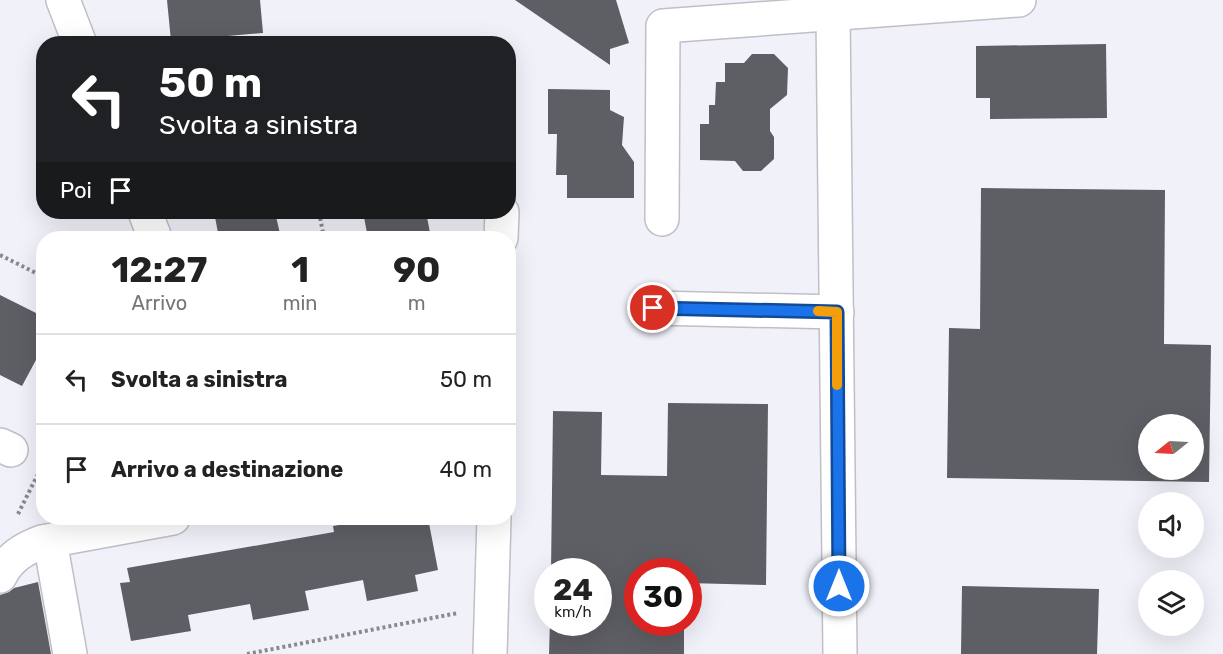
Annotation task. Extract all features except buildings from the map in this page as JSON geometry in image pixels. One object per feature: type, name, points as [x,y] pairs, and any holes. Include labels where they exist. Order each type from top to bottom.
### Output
[{"type":"street","points":[[63,0],[77,36]]},
{"type":"street","points":[[662,219],[662,13],[833,14],[1019,0]]},
{"type":"street","points":[[833,14],[840,654]]},
{"type":"street","points":[[653,308],[837,312]]},
{"type":"street","points":[[0,576],[5,566],[23,549],[50,540],[133,525]]},
{"type":"street","points":[[490,654],[494,525]]},
{"type":"street","points":[[50,540],[70,654]]},
{"type":"path","points":[[0,255],[36,273]]},
{"type":"path","points":[[16,518],[36,478]]},
{"type":"path","points":[[247,654],[491,607]]},
{"type":"slow traffic","points":[[818,311],[837,312],[837,385]]},
{"type":"route","points":[[653,308],[837,312],[839,586]]}]
